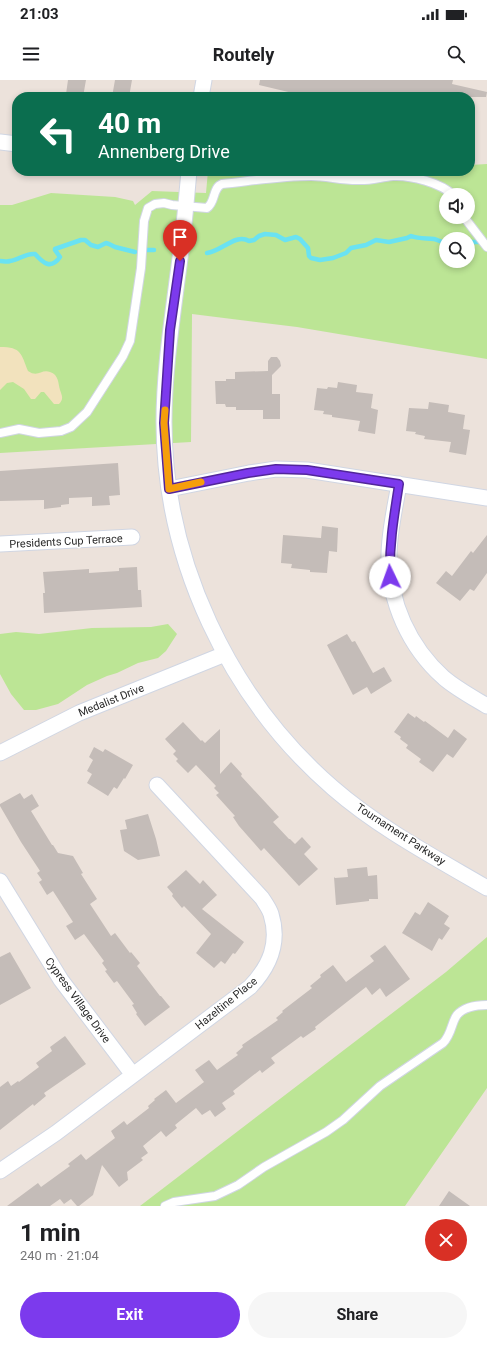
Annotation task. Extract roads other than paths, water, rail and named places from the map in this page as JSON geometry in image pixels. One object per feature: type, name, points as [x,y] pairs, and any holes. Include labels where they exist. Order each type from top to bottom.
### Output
[{"type":"street","points":[[202,92],[204,80]]},
{"type":"street","points":[[0,142],[12,143]]},
{"type":"street","name":"Tournament Parkway","points":[[189,176],[170,330],[164,423],[169,489],[189,571],[204,611],[225,654],[246,689],[274,727],[302,759],[333,788],[364,812],[395,833],[487,888]]},
{"type":"street","points":[[169,489],[248,473],[276,469],[307,470],[487,498]]},
{"type":"street","points":[[399,484],[389,556],[390,577],[402,621],[414,643],[428,662],[444,678],[460,690],[487,706]]},
{"type":"street","name":"Presidents Cup Terrace","points":[[0,544],[132,537]]},
{"type":"street","name":"Medalist Drive","points":[[0,753],[79,713],[225,654]]},
{"type":"street","name":"Hazeltine Place","points":[[0,1171],[56,1133],[250,987],[261,976],[269,962],[275,936],[271,912],[262,898],[157,785]]},
{"type":"street","name":"Cypress Village Drive","points":[[0,881],[6,904],[133,1076]]},
{"type":"lane","points":[[0,433],[19,429],[39,433],[61,431],[71,427],[87,412],[123,356],[130,341],[141,268],[144,221],[148,208],[155,204],[164,203],[207,208],[211,205],[216,189],[222,184],[298,176],[326,176],[358,180],[404,176],[444,188]]},
{"type":"lane","points":[[469,224],[487,247]]},
{"type":"lane","points":[[165,1206],[174,1202],[215,1196],[225,1192],[264,1167],[326,1132],[342,1120],[380,1086],[443,1043],[447,1038],[457,1015],[463,1010],[471,1007],[487,1005]]},
{"type":"waterway","points":[[207,253],[213,252],[239,239],[249,241],[265,234],[276,235],[285,240],[296,237],[300,239],[308,248],[309,256],[311,258],[320,260],[333,258],[346,253],[351,248],[366,245],[376,240],[389,242],[411,236],[439,241]]},
{"type":"waterway","points":[[0,261],[9,261],[35,254],[41,260],[47,264],[50,264],[57,261],[60,257],[55,249],[81,240],[85,240],[91,245],[98,247],[106,243],[135,252]]},
{"type":"waterway","points":[[475,242],[483,242]]},
{"type":"waterway","points":[[144,250],[154,250]]}]
